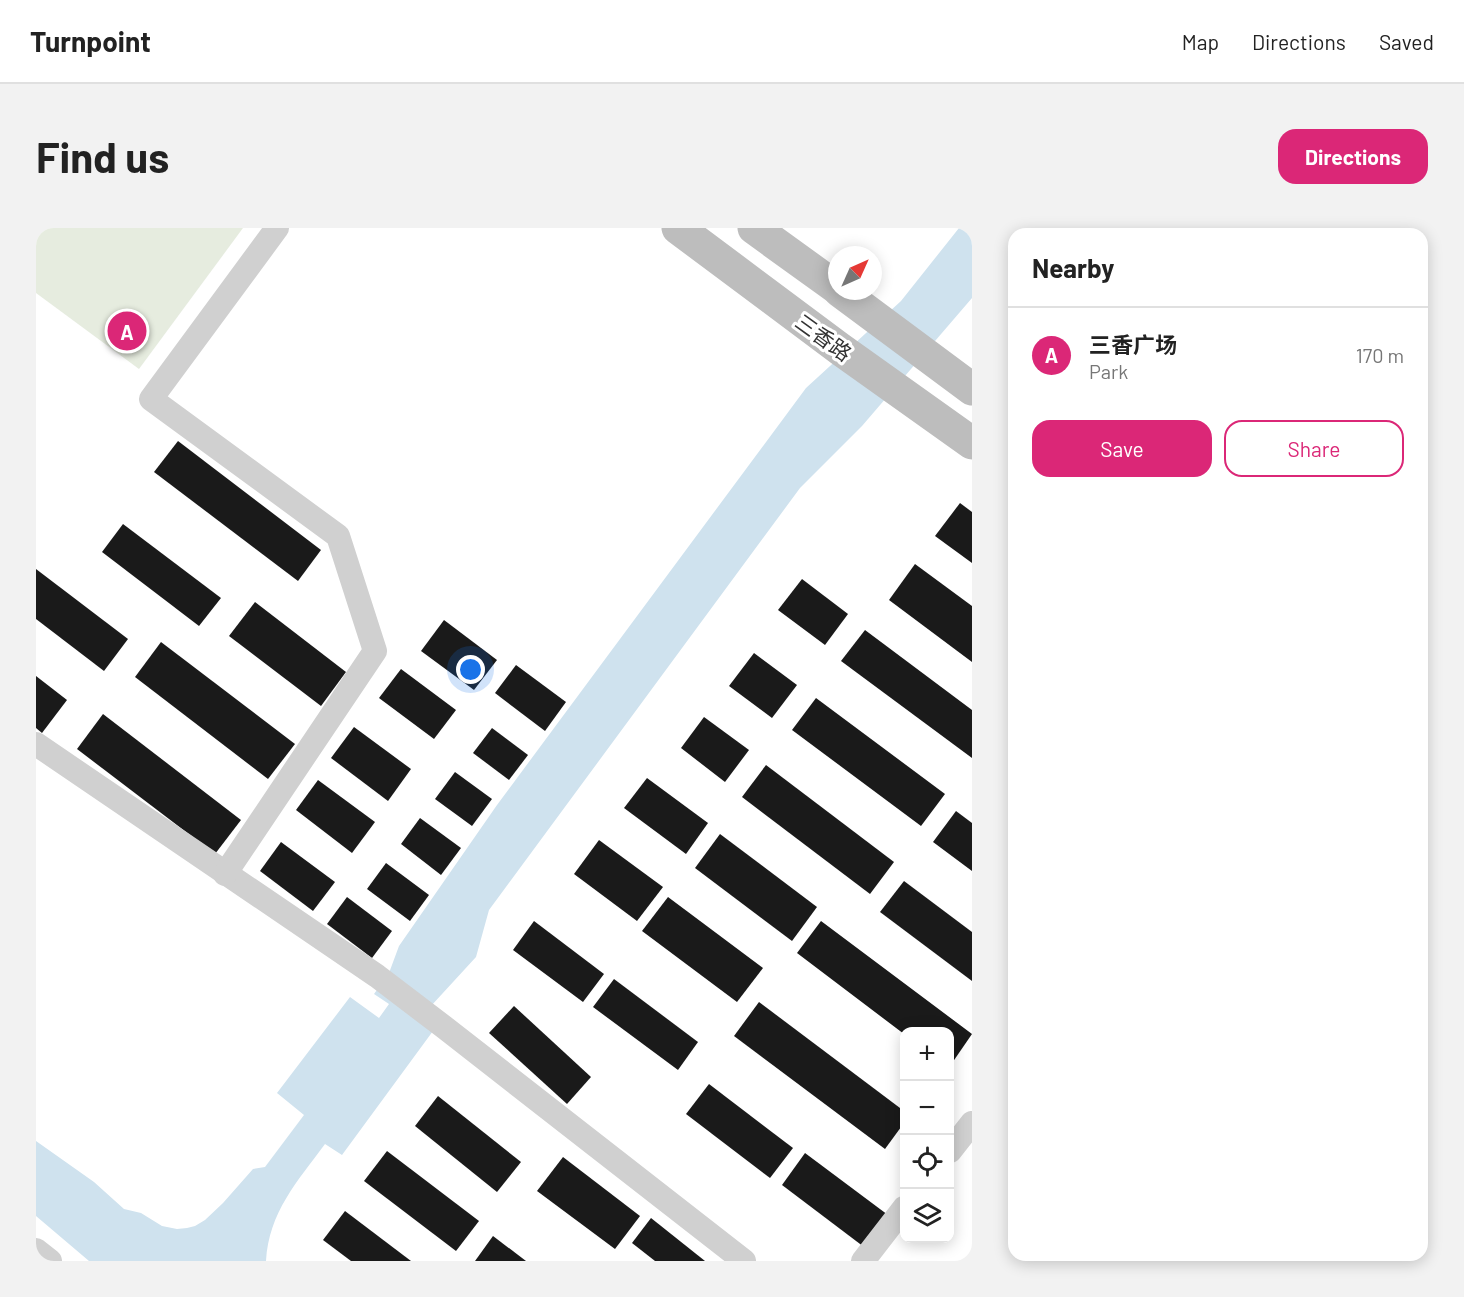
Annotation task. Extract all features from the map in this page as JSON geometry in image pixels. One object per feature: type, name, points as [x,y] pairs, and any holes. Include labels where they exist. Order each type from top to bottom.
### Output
[{"type":"main road","name":"三香路","points":[[678,228],[840,349],[972,443]]},
{"type":"main road","points":[[754,228],[828,282]]},
{"type":"main road","points":[[853,300],[972,389]]},
{"type":"street","points":[[225,874],[375,651],[338,536],[151,399],[278,228]]},
{"type":"street","points":[[36,744],[377,976],[744,1261]]},
{"type":"street","points":[[954,1146],[972,1123]]},
{"type":"street","points":[[862,1261],[900,1213]]},
{"type":"street","points":[[36,1250],[50,1261]]},
{"type":"shaded area","points":[[36,228],[243,228],[139,369],[36,293]]},
{"type":"water","points":[[959,228],[972,228],[972,298],[862,426],[800,488],[489,910],[476,957],[431,1006],[444,1016],[342,1155],[325,1144],[304,1171],[279,1212],[268,1243],[266,1261],[89,1261],[36,1216],[36,1141],[94,1182],[124,1209],[141,1213],[162,1226],[177,1229],[195,1226],[205,1220],[253,1169],[265,1167],[304,1115],[277,1093],[350,997],[379,1018],[389,1004],[374,994],[389,973],[399,946],[497,805],[806,388],[901,301]]},
{"type":"building","points":[[178,441],[321,550],[298,581],[154,472]]},
{"type":"building","points":[[960,503],[972,512],[972,563],[935,536]]},
{"type":"building","points":[[123,524],[221,598],[199,626],[102,552]]},
{"type":"building","points":[[915,564],[972,606],[972,662],[889,600]]},
{"type":"building","points":[[36,569],[128,639],[104,671],[36,619]]},
{"type":"building","points":[[802,579],[848,614],[825,645],[778,610]]},
{"type":"building","points":[[255,602],[346,672],[321,706],[229,636]]},
{"type":"building","points":[[444,620],[497,660],[474,690],[421,651]]},
{"type":"building","points":[[865,630],[972,710],[972,758],[841,661]]},
{"type":"building","points":[[161,642],[295,744],[268,779],[135,677]]},
{"type":"building","points":[[754,653],[797,685],[772,718],[729,686]]},
{"type":"building","points":[[516,665],[566,702],[545,731],[495,693]]},
{"type":"building","points":[[401,669],[456,710],[434,739],[379,698]]},
{"type":"building","points":[[36,676],[67,700],[42,733],[36,728]]},
{"type":"building","points":[[816,698],[945,794],[921,826],[792,730]]},
{"type":"building","points":[[103,714],[241,820],[215,854],[77,749]]},
{"type":"building","points":[[704,717],[749,750],[725,782],[681,748]]},
{"type":"building","points":[[354,727],[411,769],[388,801],[331,758]]},
{"type":"building","points":[[492,728],[528,755],[509,780],[473,753]]},
{"type":"building","points":[[766,765],[894,862],[870,894],[742,797]]},
{"type":"building","points":[[455,772],[492,799],[472,826],[435,799]]},
{"type":"building","points":[[647,778],[708,823],[686,854],[624,808]]},
{"type":"building","points":[[318,780],[375,822],[352,853],[296,810]]},
{"type":"building","points":[[956,811],[972,823],[972,871],[933,842]]},
{"type":"building","points":[[420,818],[461,848],[441,875],[401,844]]},
{"type":"building","points":[[720,834],[817,907],[792,941],[695,868]]},
{"type":"building","points":[[599,840],[663,887],[637,921],[574,874]]},
{"type":"building","points":[[281,842],[335,882],[313,911],[260,871]]},
{"type":"building","points":[[386,863],[429,895],[410,921],[367,889]]},
{"type":"building","points":[[904,881],[972,932],[972,981],[880,912]]},
{"type":"building","points":[[347,897],[392,931],[372,958],[327,924]]},
{"type":"building","points":[[668,897],[763,968],[737,1002],[642,931]]},
{"type":"building","points":[[534,921],[604,974],[583,1002],[513,950]]},
{"type":"building","points":[[821,921],[972,1034],[954,1060],[954,1027],[900,1027],[900,1031],[797,953]]},
{"type":"building","points":[[614,979],[698,1042],[678,1070],[593,1007]]},
{"type":"building","points":[[759,1002],[900,1108],[900,1128],[885,1149],[734,1036]]},
{"type":"building","points":[[514,1006],[591,1077],[567,1104],[489,1033]]},
{"type":"building","points":[[709,1084],[793,1148],[770,1178],[686,1114]]},
{"type":"building","points":[[438,1096],[521,1162],[497,1192],[415,1126]]},
{"type":"building","points":[[387,1151],[479,1221],[456,1251],[364,1181]]},
{"type":"building","points":[[805,1153],[892,1218],[868,1250],[782,1185]]},
{"type":"building","points":[[563,1157],[640,1216],[615,1249],[537,1191]]},
{"type":"building","points":[[345,1211],[411,1261],[351,1261],[323,1240]]},
{"type":"building","points":[[651,1218],[705,1261],[655,1261],[632,1243]]},
{"type":"building","points":[[493,1236],[526,1261],[475,1261]]},
{"type":"place","name":"三香广场","points":[[127,331]]}]
